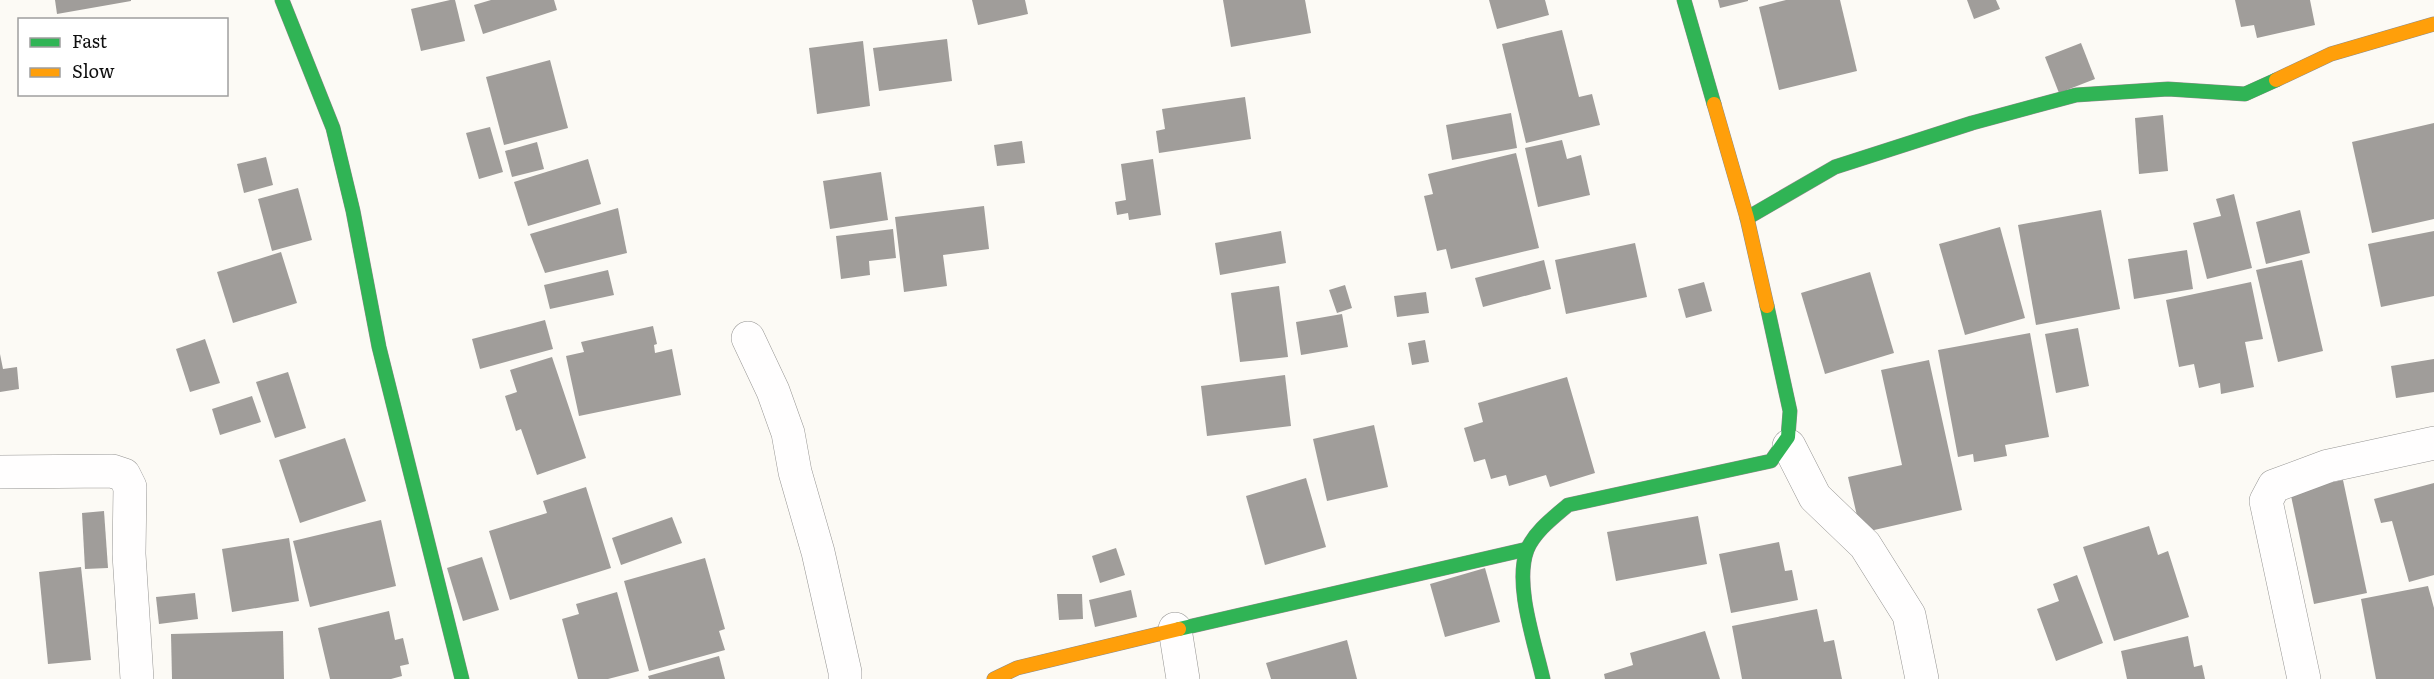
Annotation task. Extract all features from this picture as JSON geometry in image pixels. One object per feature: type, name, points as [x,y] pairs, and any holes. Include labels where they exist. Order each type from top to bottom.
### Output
[{"type":"street","points":[[282,0],[333,128],[353,211],[379,347],[462,679]]},
{"type":"street","points":[[1543,679],[1522,582],[1527,549],[1552,519],[1568,505],[1771,461],[1788,437],[1790,411],[1747,218],[1684,0]]},
{"type":"street","points":[[1747,218],[1835,167],[1972,123],[2076,95],[2168,89],[2245,94],[2331,54],[2434,24]]},
{"type":"street","points":[[748,338],[773,391],[788,433],[795,472],[830,602],[845,679]]},
{"type":"street","points":[[2304,679],[2266,501],[2274,486],[2328,466],[2434,443]]},
{"type":"street","points":[[1789,446],[1815,497],[1865,545],[1909,615],[1922,679]]},
{"type":"street","points":[[0,472],[112,471],[124,475],[130,487],[129,554],[137,679]]},
{"type":"street","points":[[994,679],[1017,668],[1174,629],[1527,549]]},
{"type":"street","points":[[1174,629],[1183,679]]},
{"type":"building","points":[[55,0],[131,0],[131,1],[57,14]]},
{"type":"building","points":[[455,0],[465,41],[421,51],[411,9]]},
{"type":"building","points":[[491,0],[554,0],[557,10],[483,34],[474,5]]},
{"type":"building","points":[[972,0],[1025,0],[1028,14],[978,25]]},
{"type":"building","points":[[1223,0],[1305,0],[1311,33],[1231,47]]},
{"type":"building","points":[[1489,0],[1545,0],[1549,15],[1497,29]]},
{"type":"building","points":[[1718,0],[1748,0],[1748,1],[1720,8]]},
{"type":"building","points":[[1786,0],[1840,0],[1857,71],[1779,90],[1759,7]]},
{"type":"building","points":[[1967,0],[1996,0],[2000,9],[1974,19]]},
{"type":"building","points":[[2235,0],[2310,0],[2315,25],[2257,38],[2254,25],[2241,27]]},
{"type":"building","points":[[1562,30],[1579,97],[1592,94],[1600,125],[1526,143],[1502,44]]},
{"type":"building","points":[[947,39],[952,81],[879,91],[873,48]]},
{"type":"building","points":[[863,41],[870,106],[817,114],[809,48]]},
{"type":"building","points":[[2081,43],[2095,79],[2059,93],[2045,57]]},
{"type":"building","points":[[550,60],[568,128],[504,145],[486,77]]},
{"type":"building","points":[[1245,97],[1251,139],[1159,153],[1156,131],[1165,129],[1162,109]]},
{"type":"building","points":[[1511,113],[1517,148],[1452,160],[1446,125]]},
{"type":"building","points":[[2163,115],[2168,171],[2139,174],[2135,118]]},
{"type":"building","points":[[2434,123],[2434,219],[2372,233],[2352,142]]},
{"type":"building","points":[[490,127],[503,172],[479,179],[466,133]]},
{"type":"building","points":[[1562,140],[1567,159],[1581,155],[1590,195],[1538,207],[1525,148]]},
{"type":"building","points":[[1022,141],[1025,163],[997,166],[994,145]]},
{"type":"building","points":[[537,142],[544,169],[512,177],[505,151]]},
{"type":"building","points":[[1516,153],[1539,248],[1451,269],[1446,249],[1437,251],[1424,196],[1433,194],[1428,174]]},
{"type":"building","points":[[266,157],[273,185],[244,193],[237,164]]},
{"type":"building","points":[[588,159],[601,204],[528,226],[514,182]]},
{"type":"building","points":[[1153,159],[1161,215],[1129,220],[1128,213],[1117,215],[1115,202],[1126,200],[1121,164]]},
{"type":"building","points":[[881,172],[888,220],[830,229],[823,181]]},
{"type":"building","points":[[298,188],[312,240],[272,251],[258,199]]},
{"type":"building","points":[[2234,194],[2252,268],[2207,279],[2193,223],[2221,216],[2216,199]]},
{"type":"building","points":[[984,206],[989,249],[943,255],[947,286],[904,292],[895,217]]},
{"type":"building","points":[[618,208],[627,253],[545,273],[530,234]]},
{"type":"building","points":[[2101,210],[2120,309],[2036,325],[2018,225]]},
{"type":"building","points":[[2300,210],[2310,253],[2266,264],[2256,222]]},
{"type":"building","points":[[2000,227],[2025,318],[1965,335],[1939,244]]},
{"type":"building","points":[[893,229],[896,258],[869,261],[870,275],[841,279],[836,236]]},
{"type":"building","points":[[1281,231],[1286,263],[1220,275],[1215,243]]},
{"type":"building","points":[[2434,231],[2434,296],[2381,307],[2368,244]]},
{"type":"building","points":[[1635,243],[1647,297],[1566,314],[1555,260]]},
{"type":"building","points":[[2187,250],[2193,289],[2134,299],[2128,259]]},
{"type":"building","points":[[281,252],[297,303],[233,323],[217,272]]},
{"type":"building","points":[[1544,260],[1551,289],[1483,307],[1475,278]]},
{"type":"building","points":[[2302,260],[2323,351],[2278,362],[2256,270]]},
{"type":"building","points":[[608,270],[614,295],[550,309],[544,285]]},
{"type":"building","points":[[1870,272],[1894,353],[1825,374],[1801,293]]},
{"type":"building","points":[[1704,282],[1712,311],[1686,318],[1678,289]]},
{"type":"building","points":[[2251,282],[2263,339],[2245,342],[2254,387],[2221,394],[2220,383],[2199,388],[2194,364],[2179,367],[2166,300]]},
{"type":"building","points":[[1345,285],[1352,308],[1337,313],[1329,290]]},
{"type":"building","points":[[1279,286],[1288,357],[1240,362],[1231,293]]},
{"type":"building","points":[[1426,292],[1429,313],[1397,317],[1394,296]]},
{"type":"building","points":[[1342,314],[1348,347],[1301,355],[1296,322]]},
{"type":"building","points":[[545,320],[553,349],[480,369],[472,339]]},
{"type":"building","points":[[653,326],[657,344],[654,345],[655,353],[672,349],[681,395],[579,416],[566,356],[584,352],[581,342]]},
{"type":"building","points":[[2078,328],[2089,386],[2056,393],[2045,334]]},
{"type":"building","points":[[2030,333],[2049,437],[2005,445],[2007,456],[1974,462],[1973,454],[1958,457],[1938,350]]},
{"type":"building","points":[[205,339],[220,383],[190,392],[176,349]]},
{"type":"building","points":[[1425,340],[1429,362],[1412,365],[1408,343]]},
{"type":"building","points":[[0,354],[3,369],[17,367],[19,389],[0,392]]},
{"type":"building","points":[[552,357],[586,458],[537,475],[521,429],[516,431],[505,396],[517,392],[510,370]]},
{"type":"building","points":[[2434,359],[2434,392],[2396,398],[2391,366]]},
{"type":"building","points":[[1929,360],[1962,510],[1861,533],[1848,477],[1902,465],[1881,370]]},
{"type":"building","points":[[288,372],[306,428],[275,438],[256,382]]},
{"type":"building","points":[[1285,375],[1291,426],[1207,436],[1201,386]]},
{"type":"building","points":[[1567,377],[1595,473],[1550,487],[1546,475],[1509,486],[1506,475],[1491,479],[1485,459],[1474,462],[1464,428],[1483,422],[1478,403]]},
{"type":"building","points":[[252,396],[261,422],[220,435],[212,409]]},
{"type":"building","points":[[1374,425],[1388,487],[1327,501],[1313,439]]},
{"type":"building","points":[[345,438],[366,501],[300,523],[279,460]]},
{"type":"building","points":[[1306,478],[1326,547],[1265,565],[1246,496]]},
{"type":"building","points":[[2343,480],[2367,593],[2314,604],[2290,491]]},
{"type":"building","points":[[2434,483],[2434,575],[2409,582],[2392,521],[2381,523],[2374,499]]},
{"type":"building","points":[[586,487],[611,568],[510,600],[489,531],[547,513],[543,501]]},
{"type":"building","points":[[104,511],[108,568],[85,569],[82,513]]},
{"type":"building","points":[[1698,516],[1707,564],[1616,581],[1607,532]]},
{"type":"building","points":[[672,517],[682,543],[621,565],[612,538]]},
{"type":"building","points":[[381,520],[396,586],[310,607],[293,541]]},
{"type":"building","points":[[2149,526],[2158,555],[2168,551],[2189,617],[2114,641],[2083,547]]},
{"type":"building","points":[[289,538],[299,601],[232,612],[222,549]]},
{"type":"building","points":[[1779,542],[1785,571],[1792,570],[1798,600],[1731,613],[1719,554]]},
{"type":"building","points":[[1116,548],[1125,575],[1100,583],[1092,556]]},
{"type":"building","points":[[482,557],[499,610],[463,621],[447,568]]},
{"type":"building","points":[[705,558],[725,629],[719,631],[725,650],[649,671],[624,581]]},
{"type":"building","points":[[81,567],[91,660],[48,664],[39,572]]},
{"type":"building","points":[[1485,568],[1500,622],[1445,637],[1430,584]]},
{"type":"building","points":[[2077,575],[2103,643],[2056,661],[2037,609],[2059,601],[2053,584]]},
{"type":"building","points":[[2428,586],[2434,608],[2434,679],[2376,679],[2361,599]]},
{"type":"building","points":[[1131,590],[1137,617],[1095,627],[1089,600]]},
{"type":"building","points":[[617,592],[639,671],[608,679],[578,679],[562,619],[579,614],[576,604]]},
{"type":"building","points":[[195,593],[198,619],[159,624],[156,597]]},
{"type":"building","points":[[1057,594],[1082,594],[1083,619],[1059,620]]},
{"type":"building","points":[[1817,609],[1824,642],[1834,640],[1842,679],[1742,679],[1732,626]]},
{"type":"building","points":[[389,611],[395,640],[403,638],[409,664],[400,666],[402,676],[391,679],[330,679],[318,628]]},
{"type":"building","points":[[283,631],[284,679],[172,679],[171,634]]},
{"type":"building","points":[[1705,631],[1720,679],[1605,679],[1604,674],[1633,665],[1630,653]]},
{"type":"building","points":[[2188,636],[2194,667],[2202,665],[2205,679],[2127,679],[2121,651]]},
{"type":"building","points":[[1347,640],[1357,679],[1271,679],[1266,663]]},
{"type":"building","points":[[719,656],[725,679],[649,679],[648,676]]},
{"type":"traffic: fast","points":[[282,0],[333,128],[353,211],[379,347],[462,679]]},
{"type":"traffic: fast","points":[[1684,0],[1714,104]]},
{"type":"traffic: fast","points":[[1747,218],[1835,167],[1972,123],[2076,95],[2168,89],[2245,94],[2276,80]]},
{"type":"traffic: fast","points":[[1543,679],[1527,614],[1523,580],[1527,550],[1534,537],[1545,525],[1568,505],[1771,461],[1788,437],[1790,411],[1767,306]]},
{"type":"traffic: fast","points":[[1179,629],[1527,549]]},
{"type":"traffic: slow","points":[[2276,80],[2331,54],[2434,24]]},
{"type":"traffic: slow","points":[[1714,104],[1747,218],[1767,306]]},
{"type":"traffic: slow","points":[[994,679],[1017,668],[1179,629]]}]
